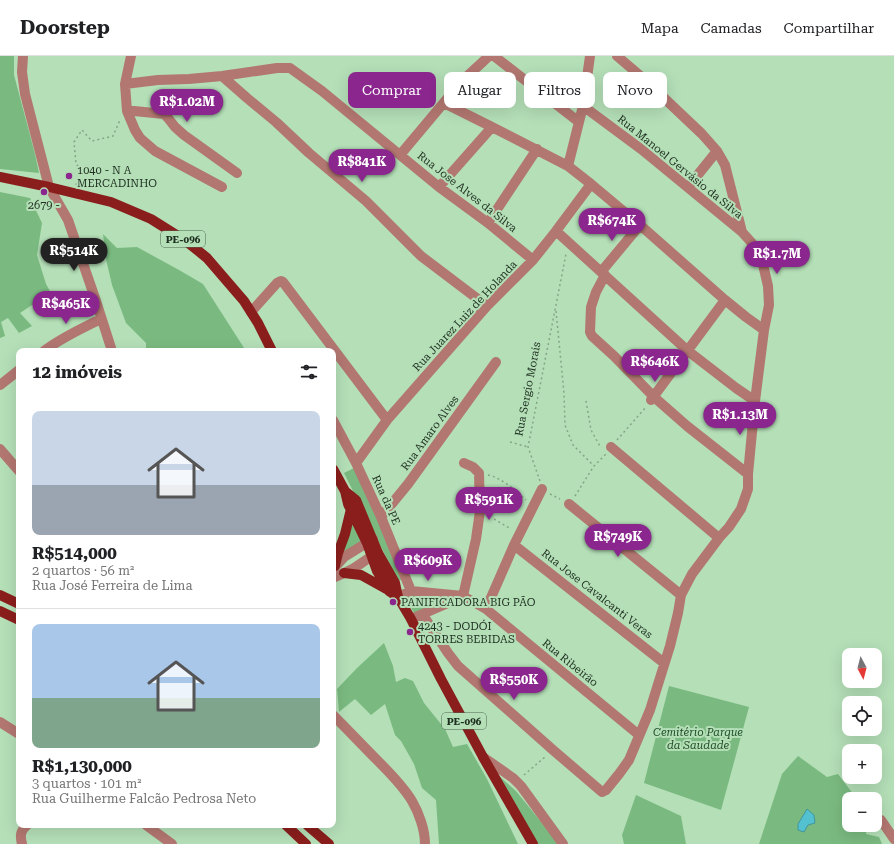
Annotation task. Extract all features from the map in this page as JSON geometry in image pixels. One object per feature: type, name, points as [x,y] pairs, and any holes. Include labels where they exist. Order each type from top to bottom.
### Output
[{"type":"main road","name":"PE-096","points":[[0,177],[111,202],[151,220],[186,241],[207,258],[244,301],[270,348]]},
{"type":"main road","name":"PE-096","points":[[336,474],[345,490],[348,504],[370,541]]},
{"type":"main road","name":"PE-096","points":[[345,490],[356,500],[375,554],[395,583],[398,597],[441,679],[483,757],[533,844]]},
{"type":"main road","points":[[336,560],[345,534],[351,509]]},
{"type":"main road","name":"PE-096","points":[[375,554],[377,571],[389,591],[398,597]]},
{"type":"main road","points":[[344,573],[361,575],[389,591]]},
{"type":"main road","points":[[0,595],[16,603]]},
{"type":"main road","points":[[0,611],[16,619]]},
{"type":"main road","points":[[289,828],[306,844]]},
{"type":"main road","points":[[311,828],[329,844]]},
{"type":"street","points":[[23,56],[22,72],[25,94],[49,187],[68,220],[111,348]]},
{"type":"street","points":[[131,56],[125,84],[127,111],[140,138],[154,151],[222,187]]},
{"type":"street","points":[[472,72],[489,56]]},
{"type":"street","points":[[494,56],[579,122]]},
{"type":"street","points":[[423,615],[448,654],[458,666],[602,792],[606,790],[629,760],[650,710],[670,646],[681,595],[692,574],[729,527],[741,509],[748,489],[755,401],[764,330],[769,305],[768,286],[761,256],[742,232],[725,165],[717,151],[702,134],[644,79],[617,56]]},
{"type":"street","points":[[587,72],[589,57]]},
{"type":"street","name":"Rua Jose Alves da Silva","points":[[125,84],[158,80],[222,76],[277,68],[290,68],[322,91],[439,187],[488,223],[533,260]]},
{"type":"street","points":[[222,76],[366,201],[421,256],[487,306]]},
{"type":"street","points":[[400,155],[444,103]]},
{"type":"street","points":[[454,108],[568,166],[640,225],[725,300],[764,330]]},
{"type":"street","points":[[568,166],[582,108]]},
{"type":"street","name":"Rua Manoel Gervásio da Silva","points":[[586,108],[641,149],[742,232]]},
{"type":"street","points":[[127,111],[164,114],[184,135],[237,173]]},
{"type":"street","points":[[439,187],[492,127]]},
{"type":"street","points":[[488,223],[537,150]]},
{"type":"street","points":[[688,187],[717,151]]},
{"type":"street","name":"Rua Juarez Luiz de Holanda","points":[[356,463],[387,420],[487,306],[533,260],[591,184]]},
{"type":"street","points":[[640,225],[603,274],[591,307],[590,332],[592,336],[614,356],[652,399],[748,474]]},
{"type":"street","points":[[556,231],[688,351],[730,384],[755,401]]},
{"type":"street","points":[[251,312],[277,283],[281,281],[333,348]]},
{"type":"street","points":[[652,399],[725,300]]},
{"type":"street","points":[[48,348],[84,327],[101,320]]},
{"type":"street","points":[[336,352],[387,420]]},
{"type":"street","name":"Rua Amaro Alves","points":[[381,517],[408,484],[496,362]]},
{"type":"street","points":[[0,385],[16,372]]},
{"type":"street","name":"Rua da PE","points":[[336,426],[356,463],[381,517],[412,591]]},
{"type":"street","points":[[0,449],[16,468]]},
{"type":"street","points":[[608,451],[720,538]]},
{"type":"street","points":[[463,596],[473,553],[480,511],[479,473],[473,467],[464,463]]},
{"type":"street","points":[[486,609],[519,534],[542,490]]},
{"type":"street","points":[[569,504],[681,595]]},
{"type":"street","points":[[336,566],[348,554],[370,541]]},
{"type":"street","name":"Rua Jose Cavalcanti Veras","points":[[514,545],[664,662]]},
{"type":"street","points":[[336,577],[355,568],[375,554]]},
{"type":"street","points":[[398,597],[412,591],[463,596]]},
{"type":"street","points":[[411,620],[463,596]]},
{"type":"street","name":"Rua Ribeirão","points":[[463,596],[486,609],[639,735]]},
{"type":"street","points":[[336,718],[387,770],[412,801],[419,817],[425,838],[425,844]]},
{"type":"street","points":[[0,722],[16,732]]},
{"type":"street","points":[[483,757],[501,769],[521,786],[563,844]]},
{"type":"street","points":[[882,821],[894,839]]},
{"type":"street","points":[[22,844],[21,833],[23,828]]},
{"type":"street","points":[[150,828],[172,844]]},
{"type":"path","points":[[75,193],[80,168],[76,164],[74,142],[82,130],[92,141],[113,136],[122,114],[127,111]]},
{"type":"path","name":"Rua Sergio Morais","points":[[542,490],[540,479],[528,447],[567,253],[564,238]]},
{"type":"path","points":[[556,307],[564,393],[565,425],[573,445],[594,466]]},
{"type":"path","points":[[586,401],[591,430],[608,451]]},
{"type":"path","points":[[510,442],[528,447]]},
{"type":"path","points":[[479,473],[493,476],[515,490],[534,507]]},
{"type":"path","points":[[542,490],[569,504]]},
{"type":"path","points":[[494,519],[519,534]]},
{"type":"path","points":[[516,782],[553,750]]},
{"type":"green space","points":[[0,56],[14,56],[14,75],[39,173],[0,169]]},
{"type":"green space","points":[[0,192],[30,198],[42,223],[37,255],[46,284],[56,302],[38,301],[20,313],[32,326],[19,333],[8,318],[1,322],[5,336],[0,338]]},
{"type":"green space","points":[[103,234],[117,248],[137,247],[203,284],[244,348],[146,348],[146,343],[126,323],[112,285],[106,259]]},
{"type":"green space","points":[[354,468],[405,578],[398,581],[344,473]]},
{"type":"green space","points":[[352,516],[366,545],[340,553]]},
{"type":"green space","points":[[413,593],[445,597],[447,600],[415,615],[405,596]]},
{"type":"green space","points":[[384,643],[393,666],[396,682],[405,678],[413,681],[424,703],[445,729],[453,747],[467,744],[487,779],[518,844],[439,844],[436,800],[422,788],[414,764],[401,741],[395,735],[385,704],[371,715],[355,699],[339,712],[337,689]]},
{"type":"green space","name":"Cemitério Parque da Saudade","points":[[669,686],[749,707],[721,810],[644,783]]},
{"type":"green space","points":[[798,756],[827,777],[838,774],[842,779],[842,784],[846,784],[852,792],[842,792],[842,832],[866,832],[866,834],[879,837],[882,844],[759,844],[782,774]]},
{"type":"green space","points":[[498,775],[516,791],[559,844],[536,844]]},
{"type":"green space","points":[[636,795],[681,816],[686,844],[624,844],[622,835]]},
{"type":"water","points":[[807,809],[814,815],[815,823],[808,825],[804,832],[798,830],[798,824]]},
{"type":"place","name":"1040 - N A MERCADINHO","points":[[69,176]]},
{"type":"place","name":"2679 -","points":[[44,192]]},
{"type":"place","name":"PANIFICADORA BIG PÃO","points":[[393,602]]},
{"type":"place","name":"4243 - DODÓI TORRES BEBIDAS","points":[[410,632]]}]
